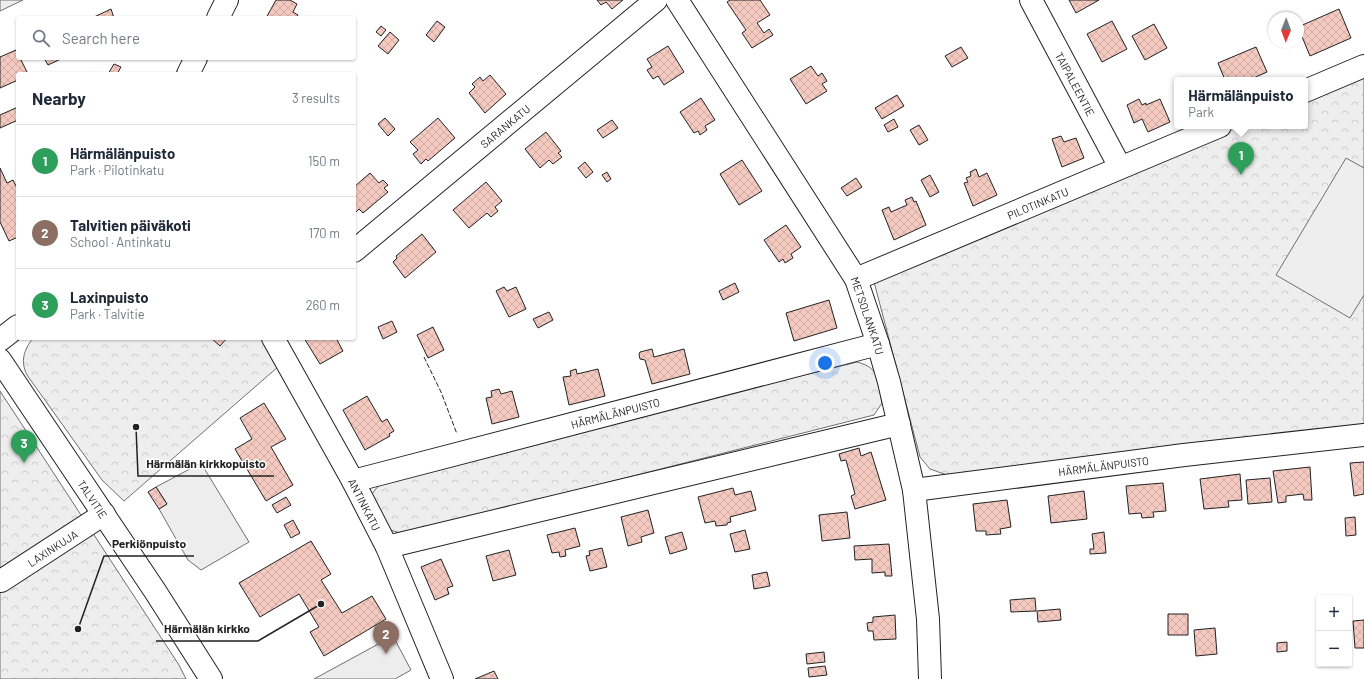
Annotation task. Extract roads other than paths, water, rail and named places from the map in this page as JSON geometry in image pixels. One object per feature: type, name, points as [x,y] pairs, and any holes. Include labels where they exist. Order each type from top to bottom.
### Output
[{"type":"street","points":[[219,16],[227,0]]},
{"type":"street","name":"SARANKATU","points":[[356,249],[656,0]]},
{"type":"street","name":"METSOLANKATU","points":[[678,0],[856,279],[878,344],[899,424],[914,490],[928,619],[930,679]]},
{"type":"street","name":"TAIPALEENTIE","points":[[1031,0],[1120,167]]},
{"type":"street","points":[[189,72],[195,60]]},
{"type":"street","points":[[1308,90],[1364,66]]},
{"type":"street","name":"PILOTINKATU","points":[[856,279],[1213,129]]},
{"type":"street","points":[[0,340],[16,328]]},
{"type":"street","name":"ANTINKATU","points":[[274,340],[353,481],[387,547],[442,679]]},
{"type":"street","name":"HÄRMÄLÄNPUISTO","points":[[353,481],[878,344]]},
{"type":"street","name":"TALVITIE","points":[[0,360],[155,591],[211,679]]},
{"type":"street","points":[[387,547],[899,424]]},
{"type":"street","name":"HÄRMÄLÄNPUISTO","points":[[914,490],[1184,455],[1364,435]]},
{"type":"street","name":"LAXINKUJA","points":[[1,581],[104,514]]},
{"type":"place","name":"Härmälänpuisto","points":[[1241,175]]},
{"type":"place","name":"Härmälän kirkkopuisto","points":[[136,427]]},
{"type":"place","name":"Laxinpuisto","points":[[24,463]]},
{"type":"place","name":"Härmälän kirkko","points":[[321,604]]},
{"type":"place","name":"Perkiönpuisto","points":[[78,629]]},
{"type":"place","name":"Talvitien päiväkoti","points":[[386,654]]}]
